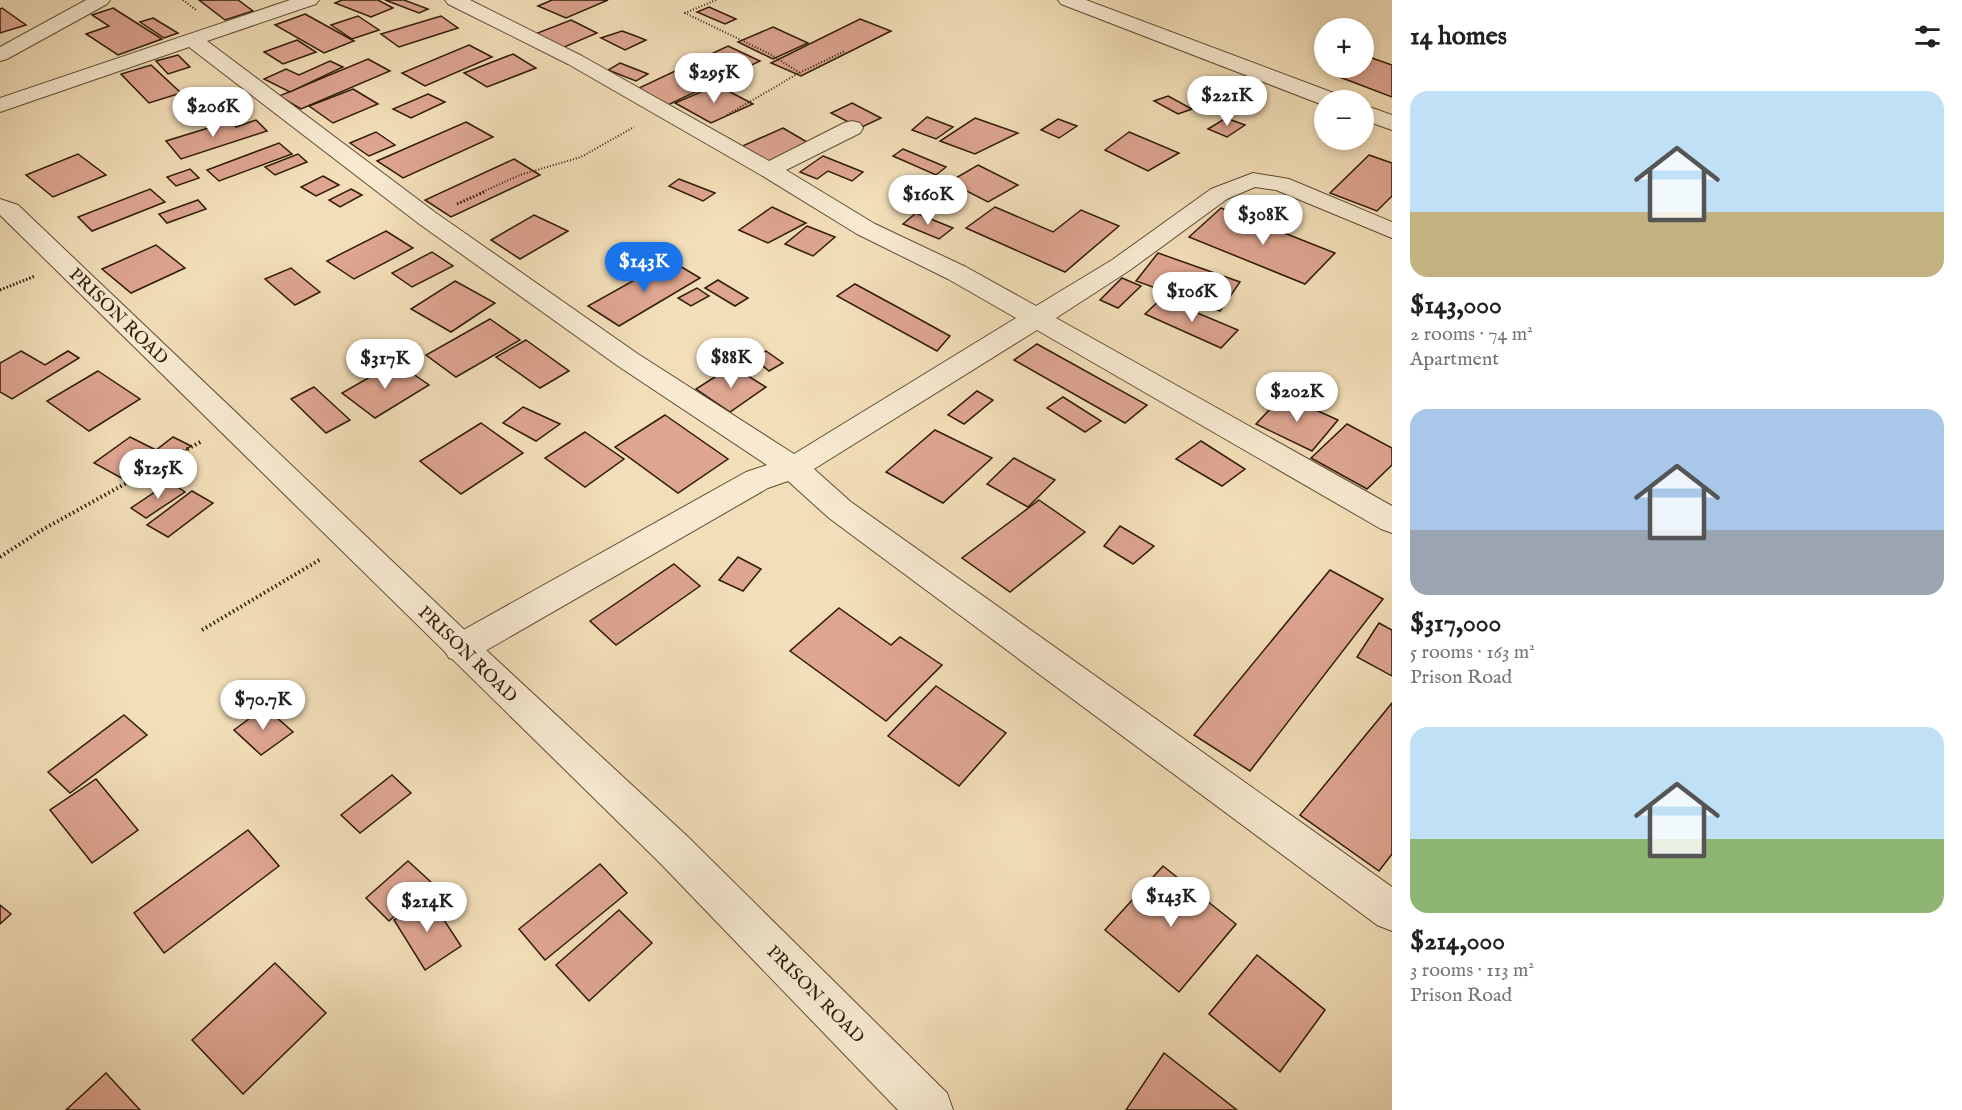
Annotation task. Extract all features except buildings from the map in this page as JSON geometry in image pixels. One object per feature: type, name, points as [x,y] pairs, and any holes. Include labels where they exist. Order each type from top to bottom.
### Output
[{"type":"street","points":[[0,55],[100,0]]},
{"type":"street","points":[[0,105],[309,0]]},
{"type":"street","points":[[455,0],[575,60],[769,170],[866,229],[957,273],[1392,521]]},
{"type":"street","points":[[1068,0],[1314,94]]},
{"type":"street","points":[[191,39],[427,218],[628,360],[793,468],[840,510],[1392,911]]},
{"type":"street","points":[[1374,116],[1392,123]]},
{"type":"street","points":[[769,170],[852,128]]},
{"type":"street","points":[[461,648],[757,480],[793,468],[1121,265],[1219,194],[1253,180],[1281,184],[1392,231]]},
{"type":"street","name":"PRISON ROAD","points":[[0,206],[9,210],[42,241],[461,648],[673,849],[930,1110]]},
{"type":"path","points":[[716,0],[685,13],[770,54],[800,73]]},
{"type":"path","points":[[697,130],[764,96],[818,62],[844,51]]},
{"type":"path","points":[[427,218],[520,175],[581,157],[615,136],[667,113]]},
{"type":"path","points":[[0,556],[40,531],[231,425]]},
{"type":"path","points":[[202,630],[352,541]]}]
